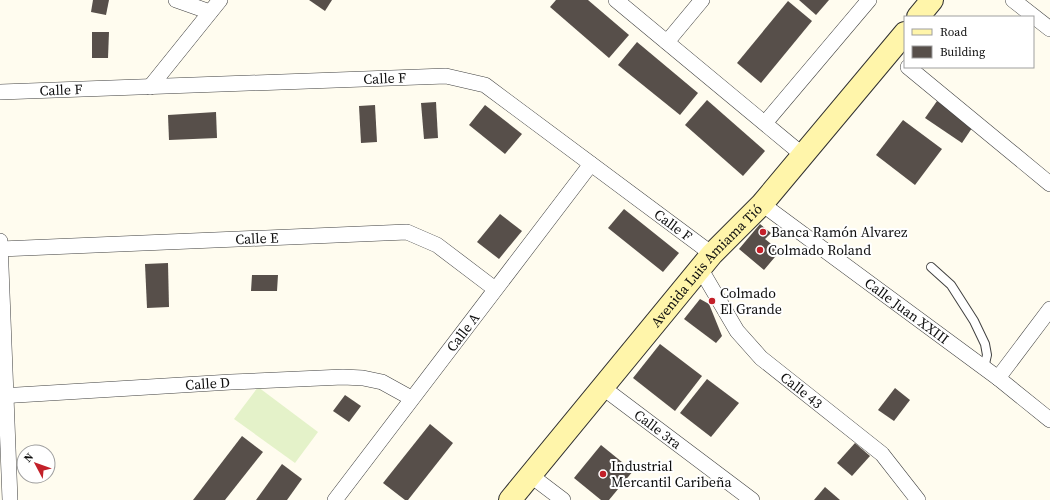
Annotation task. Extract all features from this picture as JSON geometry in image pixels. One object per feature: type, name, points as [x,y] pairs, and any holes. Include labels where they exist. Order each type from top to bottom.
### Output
[{"type":"main road","name":"Avenida Luis Amiama Tió","points":[[510,500],[706,261],[762,204],[804,156],[897,58],[904,36]]},
{"type":"street","points":[[176,0],[210,12]]},
{"type":"street","points":[[150,87],[220,0]]},
{"type":"street","points":[[616,0],[804,156]]},
{"type":"street","points":[[667,42],[702,0]]},
{"type":"street","points":[[765,123],[869,0]]},
{"type":"street","points":[[1013,0],[1033,16]]},
{"type":"street","points":[[1034,16],[1050,29]]},
{"type":"street","points":[[909,68],[1050,184]]},
{"type":"street","name":"Calle F","points":[[0,92],[446,76],[485,85],[590,164],[706,261]]},
{"type":"street","name":"Calle A","points":[[335,500],[590,164]]},
{"type":"street","name":"Calle Juan XXIII","points":[[762,204],[998,378],[1050,420]]},
{"type":"street","name":"Calle E","points":[[0,249],[407,232],[436,245],[495,289]]},
{"type":"street","points":[[0,241],[4,396],[10,500]]},
{"type":"street","name":"Calle 43","points":[[706,261],[736,331],[760,358],[882,454],[918,500]]},
{"type":"street","points":[[998,378],[1050,309]]},
{"type":"street","name":"Calle D","points":[[4,396],[231,382],[343,377],[363,378],[382,382],[412,398]]},
{"type":"street","name":"Calle 3ra","points":[[602,387],[752,500]]},
{"type":"street","points":[[530,475],[563,500]]},
{"type":"lane","points":[[931,267],[951,285],[974,321],[986,344],[987,355],[984,368]]},
{"type":"green space","points":[[258,387],[318,432],[295,463],[234,419]]},
{"type":"building","points":[[93,0],[109,0],[106,15],[91,12]]},
{"type":"building","points":[[309,0],[332,0],[325,11]]},
{"type":"building","points":[[556,0],[588,0],[629,35],[609,58],[550,7]]},
{"type":"building","points":[[799,0],[829,0],[816,15]]},
{"type":"building","points":[[788,1],[812,21],[761,83],[737,63]]},
{"type":"building","points":[[92,32],[109,32],[108,58],[92,58]]},
{"type":"building","points":[[637,42],[698,93],[680,115],[618,65]]},
{"type":"building","points":[[707,100],[765,151],[743,176],[685,125]]},
{"type":"building","points":[[937,101],[974,125],[962,143],[925,118]]},
{"type":"building","points":[[436,102],[438,138],[424,139],[421,103]]},
{"type":"building","points":[[375,105],[377,142],[361,143],[359,106]]},
{"type":"building","points":[[485,105],[522,134],[505,154],[469,125]]},
{"type":"building","points":[[216,112],[217,138],[169,140],[168,115]]},
{"type":"building","points":[[903,120],[942,149],[915,185],[876,155]]},
{"type":"building","points":[[624,209],[679,253],[663,272],[608,228]]},
{"type":"building","points":[[500,214],[522,231],[499,259],[477,242]]},
{"type":"building","name":"Colmado Roland","points":[[760,224],[771,233],[765,239],[780,251],[764,270],[739,249]]},
{"type":"building","points":[[168,263],[169,307],[147,308],[145,264]]},
{"type":"building","points":[[252,275],[278,275],[277,291],[251,291]]},
{"type":"building","points":[[700,299],[709,304],[722,336],[716,343],[684,319]]},
{"type":"building","points":[[660,344],[702,376],[675,411],[633,378]]},
{"type":"building","points":[[707,379],[739,403],[711,437],[680,413]]},
{"type":"building","points":[[895,388],[910,400],[894,421],[878,410]]},
{"type":"building","points":[[345,395],[361,406],[349,422],[333,411]]},
{"type":"building","points":[[430,424],[453,443],[408,500],[405,500],[383,483]]},
{"type":"building","points":[[242,436],[263,452],[225,500],[193,500]]},
{"type":"building","points":[[855,443],[870,456],[852,476],[837,463]]},
{"type":"building","name":"Industrial Mercantil Caribeña","points":[[601,445],[633,471],[609,500],[601,500],[574,478]]},
{"type":"building","points":[[282,464],[302,479],[287,500],[256,500]]},
{"type":"building","points":[[825,487],[840,500],[814,500]]},
{"type":"place","name":"Banca Ramón Alvarez","points":[[763,232]]},
{"type":"place","name":"Colmado Roland","points":[[760,250]]},
{"type":"place","name":"Colmado El Grande","points":[[712,301]]},
{"type":"place","name":"Industrial Mercantil Caribeña","points":[[603,474]]}]
